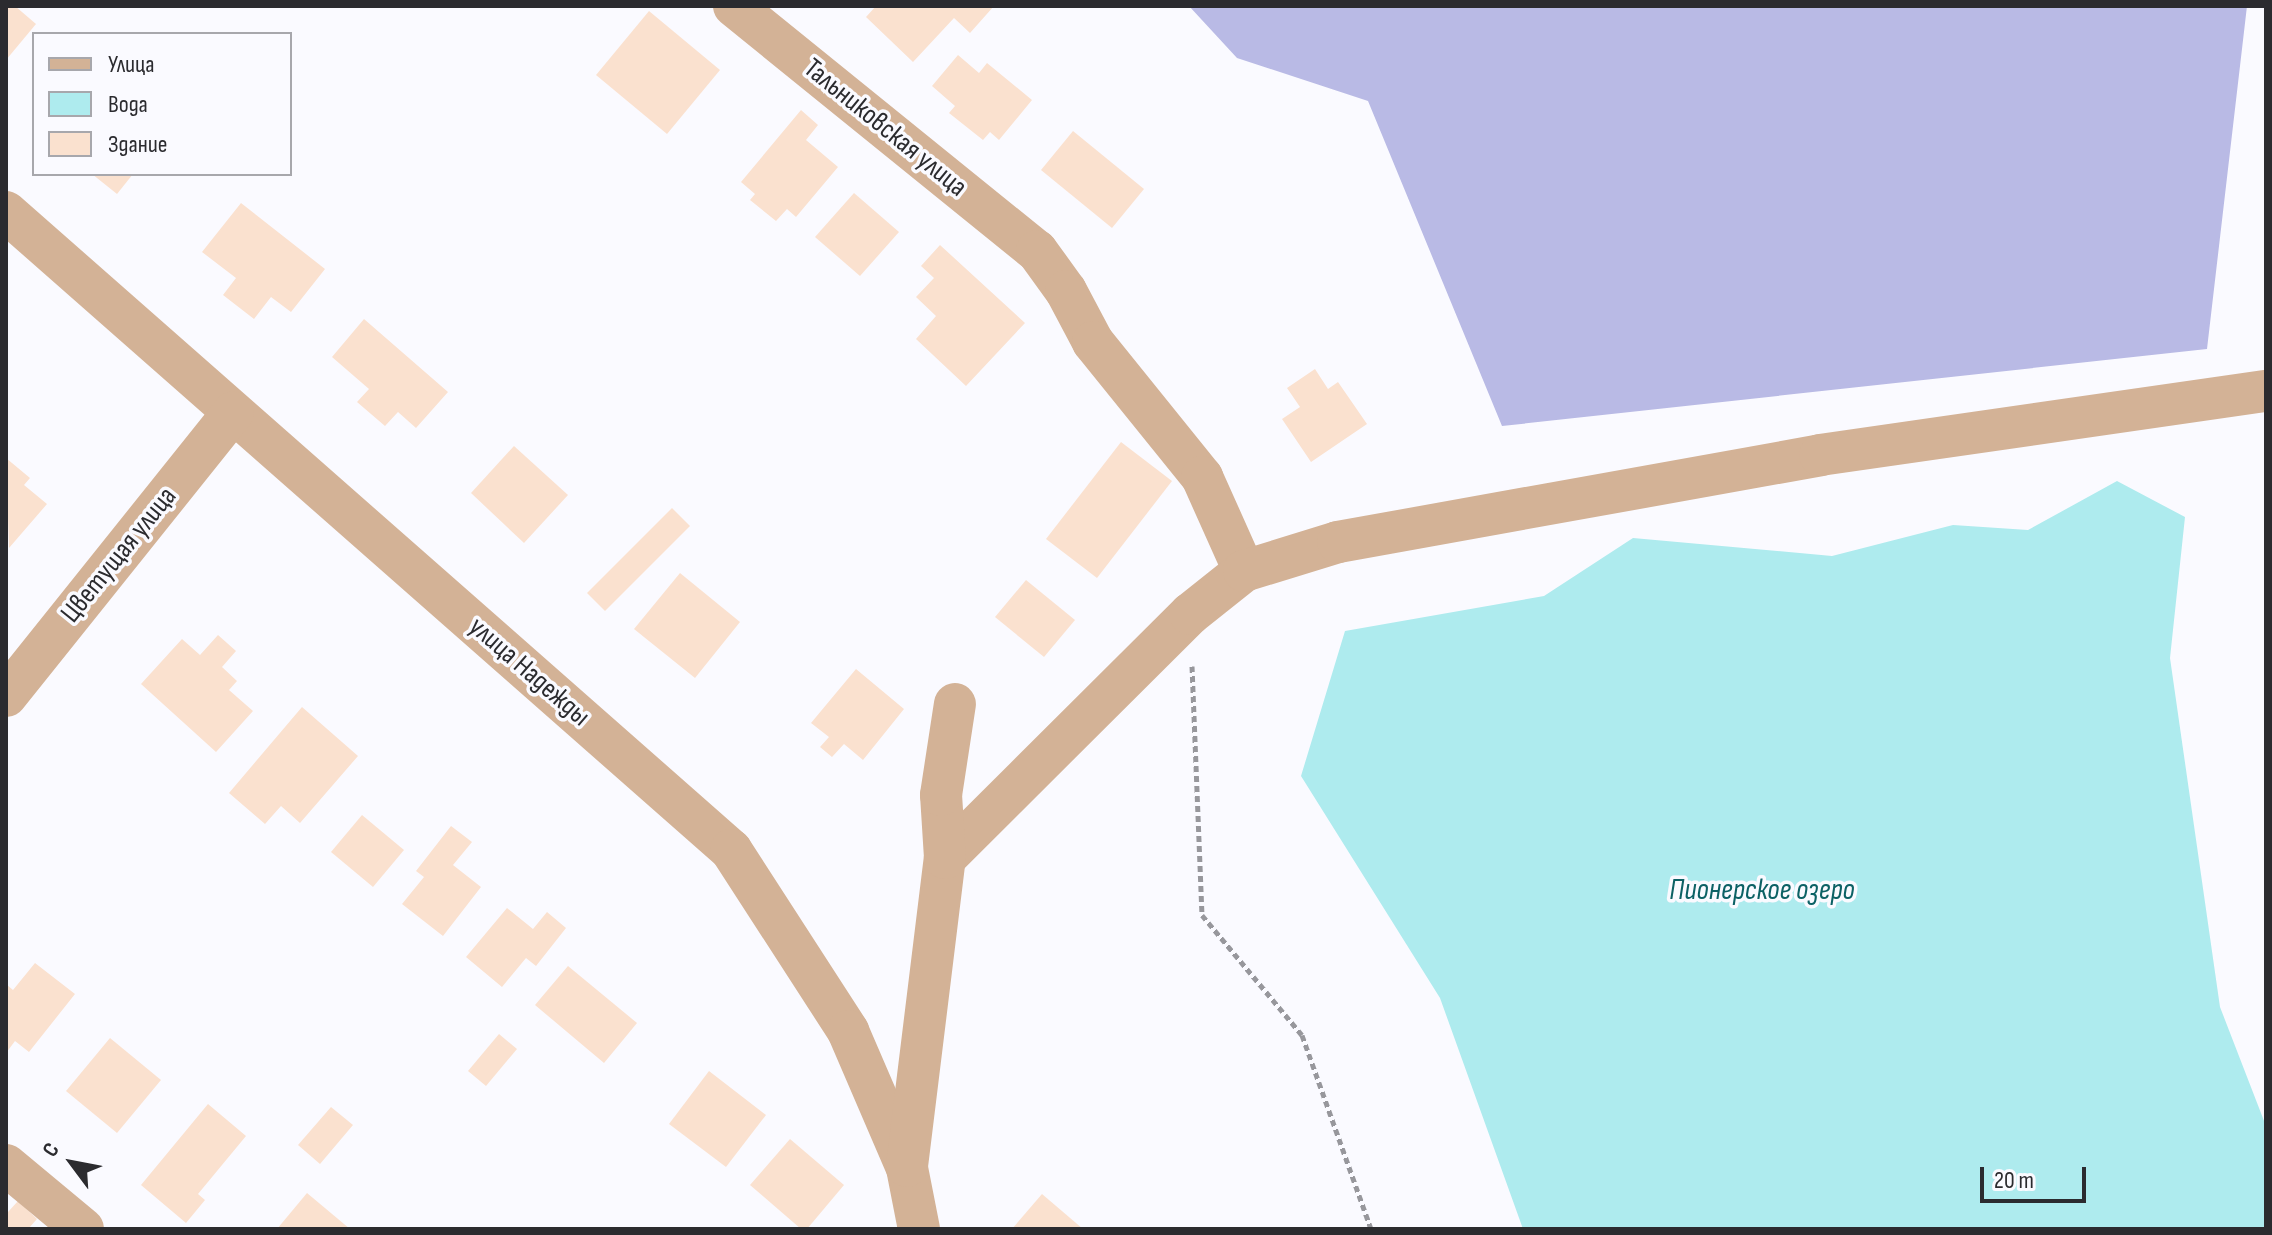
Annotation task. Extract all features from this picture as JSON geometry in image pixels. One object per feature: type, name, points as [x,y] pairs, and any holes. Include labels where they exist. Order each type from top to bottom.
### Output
[{"type":"street","name":"Тальниковская улица","points":[[734,6],[1037,251],[1066,291],[1093,342],[1202,477],[1244,571]]},
{"type":"street","name":"улица Надежды","points":[[6,212],[731,850],[848,1031],[907,1168],[919,1229]]},
{"type":"street","points":[[945,858],[1190,614],[1244,571],[1338,542],[1820,455],[2266,391]]},
{"type":"street","name":"Цветущая улица","points":[[6,696],[233,413]]},
{"type":"street","points":[[907,1168],[945,858],[941,795],[955,704]]},
{"type":"street","points":[[6,1165],[83,1229]]},
{"type":"path","points":[[1190,614],[1202,915],[1302,1035],[1371,1229]]},
{"type":"shaded area","points":[[1189,6],[2247,6],[2207,349],[1502,426],[1368,101],[1237,58]]},
{"type":"water","name":"Пионерское озеро","points":[[2117,481],[2185,517],[2170,658],[2220,1007],[2266,1126],[2266,1229],[1523,1229],[1440,998],[1301,776],[1345,631],[1544,596],[1633,538],[1832,556],[1953,525],[2028,530]]},
{"type":"building","points":[[6,6],[15,6],[36,24],[6,60]]},
{"type":"building","points":[[876,6],[994,6],[970,33],[954,18],[913,62],[866,17]]},
{"type":"building","points":[[649,11],[720,70],[667,134],[596,75]]},
{"type":"building","points":[[958,55],[979,73],[987,63],[1032,100],[999,140],[990,132],[983,140],[949,113],[955,106],[932,86]]},
{"type":"building","points":[[801,110],[818,125],[806,140],[838,167],[796,217],[787,209],[776,221],[750,200],[755,194],[741,182]]},
{"type":"building","points":[[1073,131],[1144,189],[1112,228],[1041,170]]},
{"type":"building","points":[[94,176],[131,176],[117,194]]},
{"type":"building","points":[[854,193],[899,232],[860,276],[815,237]]},
{"type":"building","points":[[241,203],[325,269],[291,312],[271,297],[254,319],[223,295],[236,278],[202,252]]},
{"type":"building","points":[[940,245],[1025,323],[966,386],[916,339],[936,316],[916,297],[934,278],[921,266]]},
{"type":"building","points":[[364,319],[448,392],[416,428],[398,412],[385,426],[357,402],[369,389],[332,357]]},
{"type":"building","points":[[1315,369],[1328,389],[1338,382],[1367,424],[1311,462],[1282,419],[1300,407],[1287,388]]},
{"type":"building","points":[[1121,442],[1172,481],[1097,578],[1046,539]]},
{"type":"building","points":[[514,446],[568,495],[524,543],[471,493]]},
{"type":"building","points":[[6,458],[30,478],[24,485],[47,504],[9,548]]},
{"type":"building","points":[[672,508],[690,526],[605,611],[587,593]]},
{"type":"building","points":[[680,573],[740,622],[695,678],[634,629]]},
{"type":"building","points":[[1026,580],[1075,620],[1044,657],[995,617]]},
{"type":"building","points":[[218,635],[236,651],[222,667],[237,681],[229,690],[253,711],[216,752],[141,684],[182,639],[200,655]]},
{"type":"building","points":[[856,669],[904,709],[863,760],[844,744],[832,757],[820,747],[829,737],[811,723]]},
{"type":"building","points":[[302,707],[358,756],[300,823],[281,806],[265,824],[229,793]]},
{"type":"building","points":[[362,815],[404,850],[373,887],[331,852]]},
{"type":"building","points":[[451,826],[472,842],[453,865],[481,887],[443,936],[402,904],[424,877],[416,871]]},
{"type":"building","points":[[507,908],[533,929],[547,912],[566,928],[536,966],[526,958],[502,987],[466,957]]},
{"type":"building","points":[[35,963],[75,994],[29,1052],[15,1041],[6,1053],[6,984],[13,990]]},
{"type":"building","points":[[568,966],[637,1023],[604,1063],[535,1005]]},
{"type":"building","points":[[499,1034],[517,1049],[486,1086],[468,1071]]},
{"type":"building","points":[[110,1038],[161,1080],[117,1133],[66,1091]]},
{"type":"building","points":[[709,1071],[766,1115],[726,1167],[669,1124]]},
{"type":"building","points":[[208,1104],[246,1136],[198,1194],[205,1200],[186,1223],[141,1185]]},
{"type":"building","points":[[331,1107],[353,1125],[320,1164],[298,1145]]},
{"type":"building","points":[[790,1139],[844,1185],[807,1229],[801,1229],[750,1185]]},
{"type":"building","points":[[307,1193],[350,1229],[277,1229]]},
{"type":"building","points":[[1042,1194],[1083,1229],[1012,1229]]},
{"type":"building","points":[[18,1201],[37,1219],[28,1229],[6,1229],[6,1210],[8,1212]]}]
